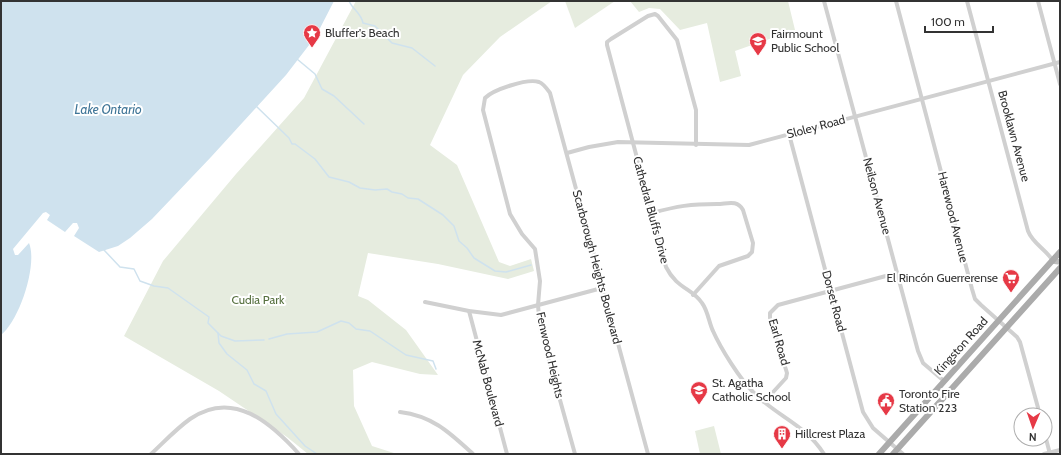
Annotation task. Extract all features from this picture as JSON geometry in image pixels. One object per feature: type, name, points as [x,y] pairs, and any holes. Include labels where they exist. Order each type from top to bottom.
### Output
[{"type":"main road","name":"Kingston Road","points":[[879,454],[1060,252]]},
{"type":"main road","points":[[1053,261],[1060,262]]},
{"type":"main road","points":[[1053,261],[1060,269]]},
{"type":"main road","name":"Kingston Road","points":[[895,452],[1060,269]]},
{"type":"street","name":"Neilson Avenue","points":[[824,1],[921,359],[944,381]]},
{"type":"street","name":"Harewood Avenue","points":[[896,1],[975,299],[999,320],[1020,342],[1038,407]]},
{"type":"street","name":"Brooklawn Avenue","points":[[967,1],[1028,231],[1035,242],[1049,255],[1053,261]]},
{"type":"street","points":[[1038,1],[1060,84]]},
{"type":"street","name":"Cathedral Bluffs Drive","points":[[696,144],[696,110],[677,40],[655,14],[641,20],[607,42],[607,49],[666,267],[672,277],[702,303],[718,341],[741,378],[764,402],[803,429],[824,454]]},
{"type":"street","name":"Sloley Road","points":[[567,153],[605,144],[633,143],[745,146],[1060,62]]},
{"type":"street","name":"Scarborough Heights Boulevard","points":[[484,98],[499,88],[535,81],[541,83],[550,93],[648,454]]},
{"type":"street","name":"Fenwood Heights","points":[[484,98],[483,106],[485,119],[510,214],[522,234],[535,249],[540,281],[540,301],[538,305],[540,328],[575,454]]},
{"type":"street","name":"Dorset Road","points":[[790,134],[863,412],[873,428],[889,442],[895,452],[903,454]]},
{"type":"street","points":[[652,213],[681,205],[735,203],[741,206],[753,243],[752,252],[748,256],[719,266],[693,295]]},
{"type":"street","name":"Earl Road","points":[[764,402],[786,378],[787,373],[770,313],[778,306],[897,273]]},
{"type":"street","points":[[425,302],[469,311],[501,315],[602,288]]},
{"type":"street","name":"McNab Boulevard","points":[[469,311],[507,454]]},
{"type":"street","points":[[152,454],[196,416],[212,409],[229,407],[242,409],[255,415],[281,436],[299,454]]},
{"type":"street","points":[[400,412],[410,413],[442,426],[473,454]]},
{"type":"street","points":[[1044,454],[1060,450]]},
{"type":"green space","name":"Cudia Park","points":[[356,1],[552,1],[500,37],[463,75],[430,145],[457,165],[499,262],[510,266],[531,259],[534,271],[508,279],[438,264],[368,253],[358,296],[368,300],[406,330],[438,375],[420,374],[372,362],[353,370],[354,406],[372,446],[397,454],[308,454],[287,437],[219,391],[124,336],[163,261],[236,174],[304,98]]},
{"type":"green space","points":[[565,1],[615,1],[575,28]]},
{"type":"green space","points":[[630,1],[788,1],[795,30],[735,51],[741,76],[720,82],[707,23],[680,30],[660,9],[649,8],[639,12]]},
{"type":"green space","points":[[714,426],[721,454],[700,454],[695,431]]},
{"type":"water","name":"Lake Ontario","points":[[1,1],[334,1],[316,36],[286,75],[152,219],[130,238],[118,246],[99,252],[74,236],[79,228],[77,223],[73,223],[65,232],[47,220],[50,215],[46,212],[43,213],[13,249],[15,255],[18,255],[29,243],[31,265],[29,278],[20,306],[8,328],[1,335]]},
{"type":"waterway","points":[[349,1],[361,17],[363,23],[375,26],[392,43],[412,48],[435,66]]},
{"type":"waterway","points":[[297,59],[315,74],[322,89],[334,96],[364,124]]},
{"type":"waterway","points":[[256,106],[289,138],[292,144],[295,144],[315,159],[329,177],[349,182],[360,188],[375,190],[387,189],[392,192],[402,194],[408,198],[418,199],[443,215],[454,226],[459,241],[467,248],[474,258],[495,271],[506,272],[531,265]]},
{"type":"waterway","points":[[104,250],[120,267],[134,269],[140,281],[154,286],[168,288],[209,317],[208,323],[221,336],[235,341],[264,340]]},
{"type":"waterway","points":[[269,339],[287,334],[317,332],[341,321],[349,323],[356,329],[370,331],[406,355],[433,361],[436,369]]},
{"type":"waterway","points":[[218,333],[219,343],[227,354],[247,370],[254,384],[266,391],[276,414],[305,446],[317,454]]},
{"type":"place","name":"Bluffer's Beach","points":[[312,48]]},
{"type":"place","name":"Fairmount Public School","points":[[758,56]]},
{"type":"place","name":"El Rincón Guerrerense","points":[[1011,293]]},
{"type":"place","name":"St. Agatha Catholic School","points":[[699,405]]},
{"type":"place","name":"Toronto Fire Station 223","points":[[886,416]]},
{"type":"place","name":"Hillcrest Plaza","points":[[782,449]]}]
